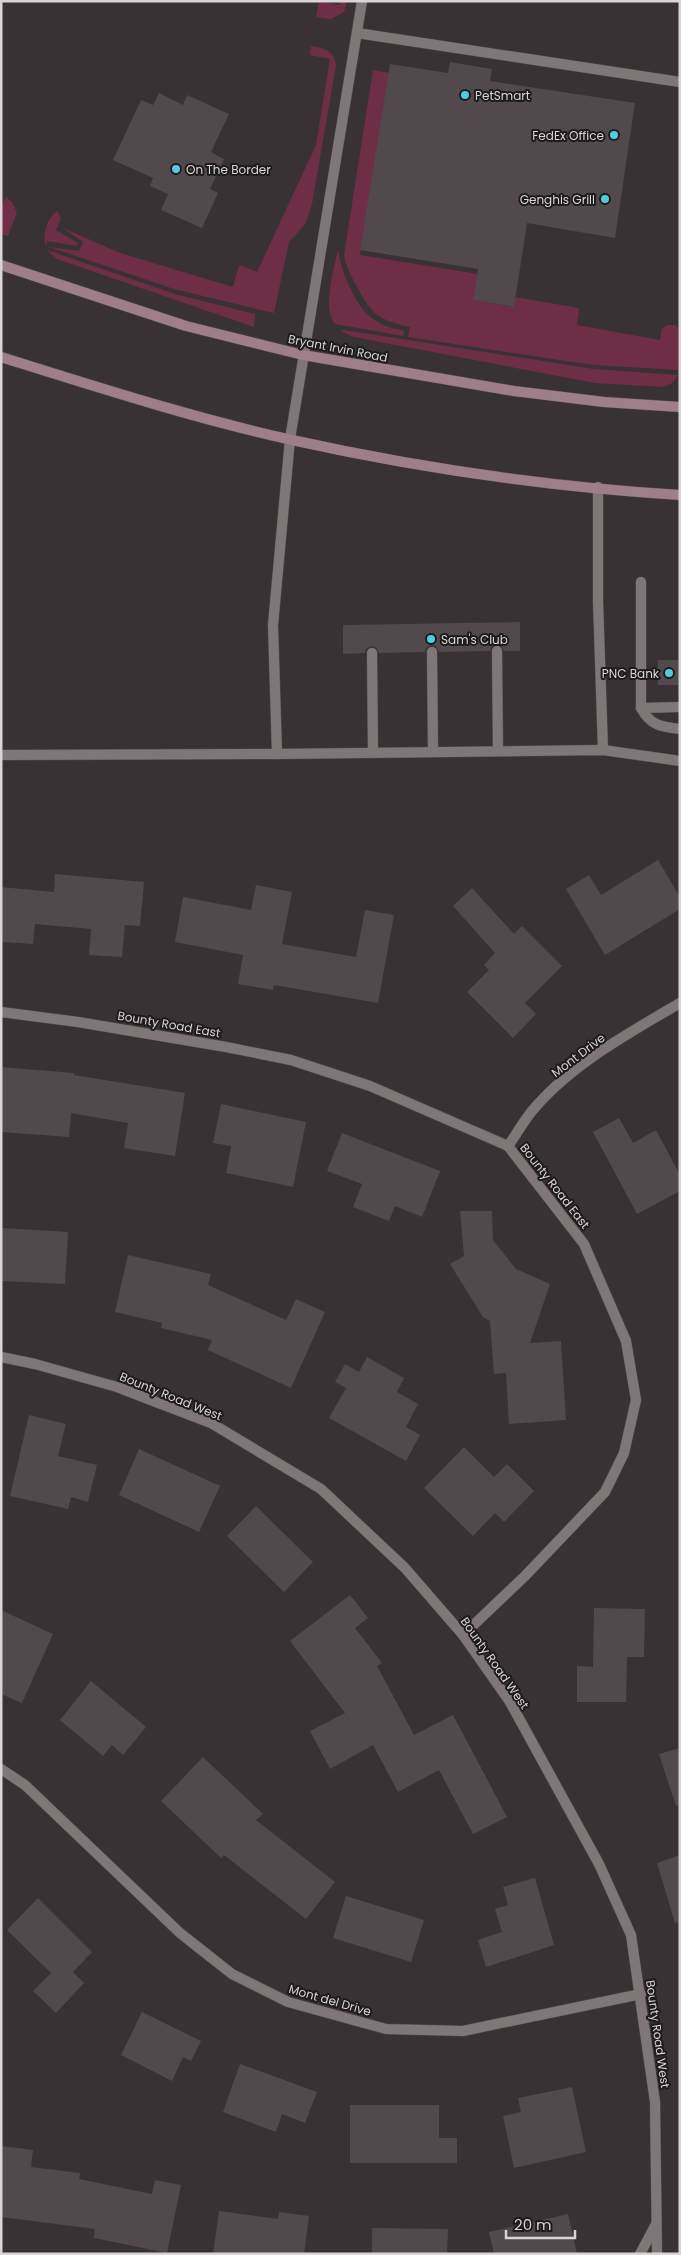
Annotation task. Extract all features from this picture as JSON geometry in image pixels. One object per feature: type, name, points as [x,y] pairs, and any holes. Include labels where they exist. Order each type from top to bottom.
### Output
[{"type":"main road","name":"Bryant Irvin Road","points":[[1,265],[186,326],[303,355],[514,391],[604,402],[680,407]]},
{"type":"main road","points":[[1,357],[144,400],[290,439],[420,465],[680,495]]},
{"type":"street","points":[[277,754],[273,625],[290,439],[362,1]]},
{"type":"street","points":[[357,33],[680,82]]},
{"type":"street","points":[[598,487],[598,591],[603,750]]},
{"type":"street","points":[[641,582],[640,708],[646,718],[656,726],[680,729]]},
{"type":"street","points":[[497,651],[498,751]]},
{"type":"street","points":[[432,652],[433,752]]},
{"type":"street","points":[[372,653],[373,753]]},
{"type":"street","points":[[640,708],[679,707]]},
{"type":"street","points":[[1,755],[603,750],[680,761]]},
{"type":"street","name":"Mont Drive","points":[[508,1146],[532,1111],[565,1079],[626,1035],[680,1003]]},
{"type":"street","name":"Bounty Road East","points":[[1,1012],[78,1022],[291,1060],[370,1086],[508,1146],[584,1244],[626,1341],[636,1400],[624,1453],[605,1492],[525,1576],[463,1635]]},
{"type":"street","name":"Bounty Road West","points":[[1,1357],[35,1364],[118,1387],[211,1423],[321,1489],[404,1568],[463,1635],[510,1702],[599,1864],[631,1935],[641,1994],[655,2102],[657,2254]]},
{"type":"street","name":"Mont del Drive","points":[[1,1769],[25,1785],[180,1933],[232,1974],[288,2002],[386,2029],[463,2031],[641,1994]]},
{"type":"street","points":[[640,2254],[656,2223]]},
{"type":"shaded area","points":[[319,1],[339,5],[340,1],[347,1],[344,12],[331,19],[316,17]]},
{"type":"shaded area","points":[[311,46],[331,53],[336,65],[312,204],[306,223],[289,242],[274,313],[174,289],[49,247],[79,251],[83,242],[63,228],[120,253],[233,287],[239,265],[257,272],[316,145],[330,59],[310,55]]},
{"type":"shaded area","points":[[373,70],[389,73],[360,255],[478,274],[474,300],[513,307],[515,297],[579,308],[577,325],[660,340],[662,328],[668,325],[675,325],[680,330],[679,370],[593,365],[408,337],[410,327],[384,319],[372,310],[353,279],[344,255]]},
{"type":"shaded area","points":[[6,197],[12,202],[17,213],[8,236],[1,234],[1,206]]},
{"type":"shaded area","points":[[57,211],[61,218],[56,230],[78,243],[76,246],[47,241],[46,246],[46,227],[53,214]]},
{"type":"shaded area","points":[[338,249],[348,284],[363,309],[381,324],[404,331],[403,336],[335,324],[331,317],[329,299]]},
{"type":"shaded area","points":[[47,250],[175,294],[255,314],[254,327],[57,259]]},
{"type":"shaded area","points":[[344,330],[594,369],[678,375],[672,383],[663,387],[595,383],[354,337],[340,331]]},
{"type":"building","points":[[450,62],[492,69],[490,81],[635,103],[615,238],[527,223],[514,307],[473,300],[478,269],[360,250],[390,64],[448,73]]},
{"type":"building","name":"On The Border","points":[[159,93],[183,105],[187,95],[229,114],[211,152],[224,159],[210,189],[218,193],[202,228],[161,210],[168,194],[150,186],[153,178],[113,160],[141,100],[153,105]]},
{"type":"building","points":[[520,622],[520,651],[504,651],[501,645],[496,644],[491,647],[490,651],[439,652],[436,646],[431,645],[426,648],[425,652],[379,653],[376,647],[371,646],[366,649],[365,653],[343,654],[343,625]]},
{"type":"building","points":[[658,660],[680,660],[680,685],[658,685]]},
{"type":"building","points":[[658,860],[680,897],[680,909],[605,955],[566,889],[589,875],[601,895]]},
{"type":"building","points":[[55,874],[144,882],[140,926],[125,925],[122,957],[89,955],[91,929],[35,924],[33,944],[1,942],[1,887],[54,892]]},
{"type":"building","points":[[256,885],[292,892],[282,944],[356,957],[365,910],[394,915],[378,1003],[274,985],[273,990],[238,984],[243,955],[175,942],[183,897],[251,910]]},
{"type":"building","points":[[472,888],[514,934],[522,926],[562,966],[525,1003],[536,1014],[513,1038],[467,992],[489,970],[484,965],[495,953],[453,906]]},
{"type":"building","points":[[1,1067],[74,1073],[74,1075],[185,1093],[175,1156],[124,1148],[128,1123],[71,1113],[69,1137],[1,1132]]},
{"type":"building","points":[[221,1104],[306,1122],[293,1187],[226,1173],[231,1146],[213,1143]]},
{"type":"building","points":[[619,1118],[633,1143],[656,1130],[680,1175],[680,1191],[637,1214],[593,1132]]},
{"type":"building","points":[[342,1133],[440,1171],[422,1217],[395,1206],[389,1221],[353,1207],[362,1184],[327,1171]]},
{"type":"building","points":[[460,1211],[492,1211],[493,1240],[516,1269],[550,1284],[530,1343],[561,1341],[566,1420],[509,1424],[506,1373],[494,1374],[490,1321],[483,1317],[450,1264],[464,1256]]},
{"type":"building","points":[[1,1228],[68,1232],[65,1284],[1,1281]]},
{"type":"building","points":[[128,1255],[211,1274],[208,1285],[286,1320],[296,1299],[325,1312],[291,1388],[208,1350],[212,1340],[161,1328],[162,1323],[115,1312]]},
{"type":"building","points":[[367,1357],[404,1378],[397,1392],[418,1404],[406,1427],[420,1435],[406,1461],[329,1418],[346,1388],[335,1382],[345,1364],[359,1372]]},
{"type":"building","points":[[29,1415],[66,1424],[58,1456],[97,1465],[88,1502],[71,1497],[68,1509],[10,1496]]},
{"type":"building","points":[[464,1447],[494,1477],[507,1464],[534,1491],[504,1522],[495,1513],[473,1536],[424,1488]]},
{"type":"building","points":[[139,1449],[220,1486],[199,1532],[119,1495]]},
{"type":"building","points":[[256,1506],[313,1562],[284,1592],[227,1536]]},
{"type":"building","points":[[350,1595],[368,1618],[355,1628],[382,1663],[377,1666],[414,1735],[453,1715],[507,1817],[473,1834],[439,1770],[398,1792],[373,1745],[330,1769],[310,1731],[345,1713],[290,1641]]},
{"type":"building","points":[[594,1608],[645,1609],[644,1657],[627,1657],[626,1702],[577,1702],[577,1666],[593,1667]]},
{"type":"building","points":[[1,1610],[53,1634],[22,1703],[1,1694]]},
{"type":"building","points":[[91,1681],[146,1727],[123,1755],[112,1745],[103,1756],[60,1720]]},
{"type":"building","points":[[680,1748],[680,1805],[676,1806],[659,1754]]},
{"type":"building","points":[[203,1757],[263,1814],[256,1820],[335,1882],[306,1919],[224,1855],[221,1858],[161,1801]]},
{"type":"building","points":[[680,1855],[680,1922],[675,1923],[657,1863]]},
{"type":"building","points":[[535,1878],[554,1945],[486,1967],[478,1940],[502,1932],[495,1909],[508,1905],[503,1887]]},
{"type":"building","points":[[346,1896],[424,1920],[411,1962],[333,1938]]},
{"type":"building","points":[[38,1898],[92,1952],[73,1972],[84,1983],[56,2013],[33,1991],[51,1973],[7,1930]]},
{"type":"building","points":[[142,2012],[201,2041],[191,2061],[183,2057],[172,2081],[121,2055]]},
{"type":"building","points":[[240,2064],[317,2092],[305,2123],[282,2114],[276,2132],[223,2112]]},
{"type":"building","points":[[572,2087],[586,2152],[514,2168],[503,2116],[521,2112],[518,2098]]},
{"type":"building","points":[[350,2105],[439,2105],[439,2138],[457,2138],[457,2163],[350,2163]]},
{"type":"building","points":[[1,2146],[33,2150],[31,2167],[80,2173],[79,2179],[152,2194],[155,2180],[181,2185],[167,2253],[94,2238],[95,2229],[1,2217]]},
{"type":"building","points":[[219,2211],[278,2219],[279,2212],[309,2216],[304,2254],[213,2254]]},
{"type":"building","points":[[568,2214],[577,2254],[494,2254],[489,2232]]},
{"type":"building","points":[[372,2228],[448,2229],[447,2254],[372,2254]]},
{"type":"place","name":"PetSmart","points":[[465,95]]},
{"type":"place","name":"FedEx Office","points":[[614,135]]},
{"type":"place","name":"On The Border","points":[[176,169]]},
{"type":"place","name":"Genghis Grill","points":[[605,199]]},
{"type":"place","name":"Sam's Club","points":[[431,639]]},
{"type":"place","name":"PNC Bank","points":[[669,673]]}]
